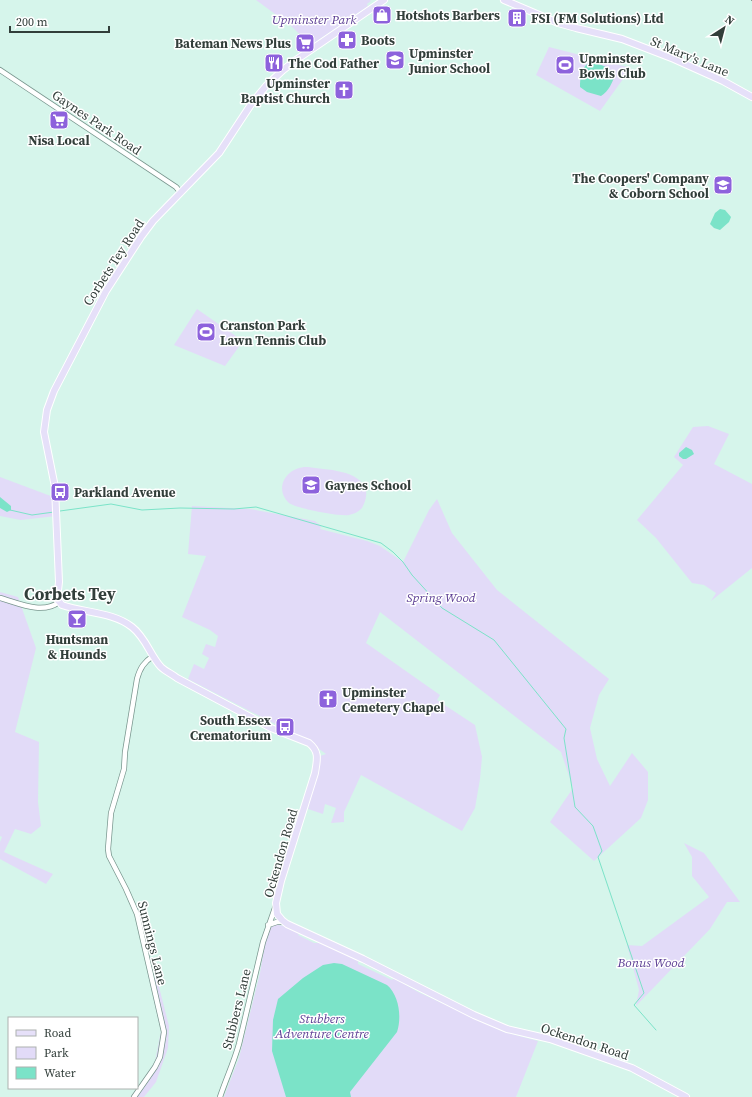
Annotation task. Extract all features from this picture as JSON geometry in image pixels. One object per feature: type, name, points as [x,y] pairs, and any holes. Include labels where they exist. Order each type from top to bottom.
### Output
[{"type":"main road","name":"Corbets Tey Road","points":[[59,602],[57,599],[59,582],[55,487],[44,432],[47,410],[54,391],[106,291],[153,221],[219,153],[252,103],[279,74],[314,47],[384,0]]},
{"type":"main road","name":"St Mary's Lane","points":[[504,0],[558,23],[612,36],[641,46],[702,71],[752,97]]},
{"type":"main road","name":"Ockendon Road","points":[[59,602],[67,607],[124,621],[141,637],[162,668],[177,678],[271,728],[309,743],[316,751],[315,773],[281,881],[276,903],[277,914],[283,922],[363,959],[474,1015],[507,1029],[550,1039],[632,1068],[686,1097]]},
{"type":"street","name":"Gaynes Park Road","points":[[0,70],[176,187],[181,193]]},
{"type":"street","points":[[0,598],[24,606],[41,608],[48,608],[59,602]]},
{"type":"street","name":"Sunnings Lane","points":[[134,1097],[156,1067],[160,1057],[164,1032],[137,914],[109,856],[108,849],[111,813],[124,769],[125,752],[137,679],[140,668],[145,661],[153,656]]},
{"type":"street","name":"Stubbers Lane","points":[[220,1097],[239,1044],[268,925],[276,903]]},
{"type":"street","points":[[268,925],[283,922]]},
{"type":"green space","name":"Upminster Park","points":[[256,0],[371,1],[367,4],[368,6],[311,45],[290,25]]},
{"type":"green space","points":[[549,47],[631,68],[600,111],[536,75]]},
{"type":"green space","name":"Cranston Park Lawn Tennis Club","points":[[197,309],[243,341],[225,366],[174,345]]},
{"type":"green space","points":[[708,426],[729,434],[714,464],[752,484],[752,568],[711,601],[716,593],[704,585],[692,583],[656,538],[637,520],[683,465],[674,457],[693,427]]},
{"type":"green space","points":[[308,467],[342,472],[357,478],[363,484],[366,491],[366,500],[362,508],[359,511],[349,515],[344,515],[309,510],[289,503],[284,497],[282,491],[282,485],[285,479],[294,470]]},
{"type":"green space","points":[[0,477],[56,498],[56,516],[21,520],[0,516]]},
{"type":"green space","name":"Spring Wood","points":[[437,499],[452,533],[497,590],[609,679],[599,695],[590,728],[597,759],[610,786],[632,753],[648,772],[648,800],[641,818],[594,861],[550,822],[573,788],[561,752],[380,612],[366,643],[440,695],[437,700],[475,725],[482,757],[480,779],[475,808],[462,831],[361,775],[344,812],[344,822],[331,823],[336,808],[325,804],[323,814],[308,809],[320,756],[326,754],[308,741],[188,679],[194,664],[204,669],[209,658],[202,654],[206,644],[215,647],[218,636],[210,630],[182,617],[206,556],[188,554],[192,506],[250,509],[315,521],[321,526],[320,529],[367,541],[380,546],[403,562],[429,510]]},
{"type":"green space","points":[[0,592],[18,597],[36,648],[15,732],[39,742],[38,802],[41,826],[31,834],[15,829],[4,852],[53,874],[46,884],[0,859],[0,842],[2,837],[0,836]]},
{"type":"green space","name":"Bonus Wood","points":[[684,843],[704,853],[740,902],[727,902],[710,929],[636,1006],[639,990],[627,945],[642,946],[709,897],[692,876],[692,857]]},
{"type":"green space","name":"Stubbers Adventure Centre","points":[[275,925],[291,928],[299,934],[298,935],[314,943],[322,943],[358,961],[358,964],[392,980],[394,978],[418,992],[504,1032],[538,1041],[516,1097],[224,1097],[239,1058],[260,973],[266,938],[270,928]]},
{"type":"green space","points":[[148,974],[157,979],[169,1026],[168,1048],[156,1082],[144,1097],[131,1097],[138,1089],[155,1062],[161,1031]]},
{"type":"water","points":[[589,63],[603,66],[615,75],[608,89],[601,96],[587,92],[580,87],[584,67]]},
{"type":"water","points":[[720,209],[725,210],[731,217],[729,222],[720,230],[714,228],[710,224],[715,213]]},
{"type":"water","points":[[686,447],[692,450],[694,454],[686,459],[683,459],[679,456],[679,453]]},
{"type":"water","points":[[0,497],[11,506],[11,510],[7,512],[0,508]]},
{"type":"water","points":[[334,963],[342,964],[387,985],[391,989],[397,1000],[399,1013],[397,1032],[350,1092],[351,1097],[286,1097],[272,1051],[273,1020],[278,999],[303,978],[323,965]]},
{"type":"waterway","points":[[60,511],[111,504],[142,510],[180,508],[234,509],[256,507],[381,543],[393,552],[442,608],[494,640],[566,729],[564,738],[575,807],[593,826],[602,851],[598,857],[644,993],[634,1005],[656,1030]]},
{"type":"waterway","points":[[10,510],[32,515],[54,512]]},
{"type":"place","name":"Hotshots Barbers","points":[[382,15]]},
{"type":"place","name":"FSI (FM Solutions) Ltd","points":[[517,18]]},
{"type":"place","name":"Boots","points":[[347,40]]},
{"type":"place","name":"Bateman News Plus","points":[[305,43]]},
{"type":"place","name":"Upminster Junior School","points":[[395,60]]},
{"type":"place","name":"The Cod Father","points":[[274,63]]},
{"type":"place","name":"Upminster Bowls Club","points":[[565,65]]},
{"type":"place","name":"Upminster Baptist Church","points":[[344,90]]},
{"type":"place","name":"Nisa Local","points":[[59,120]]},
{"type":"place","name":"The Coopers' Company & Coborn School","points":[[723,185]]},
{"type":"place","name":"Cranston Park Lawn Tennis Club","points":[[206,332]]},
{"type":"place","name":"Gaynes School","points":[[311,485]]},
{"type":"place","name":"Parkland Avenue","points":[[60,492]]},
{"type":"place","name":"Huntsman & Hounds","points":[[77,619]]},
{"type":"place","name":"Upminster Cemetery Chapel","points":[[328,699]]},
{"type":"place","name":"South Essex Crematorium","points":[[285,727]]},
{"type":"district","name":"Corbets Tey","points":[[70,594]]}]
